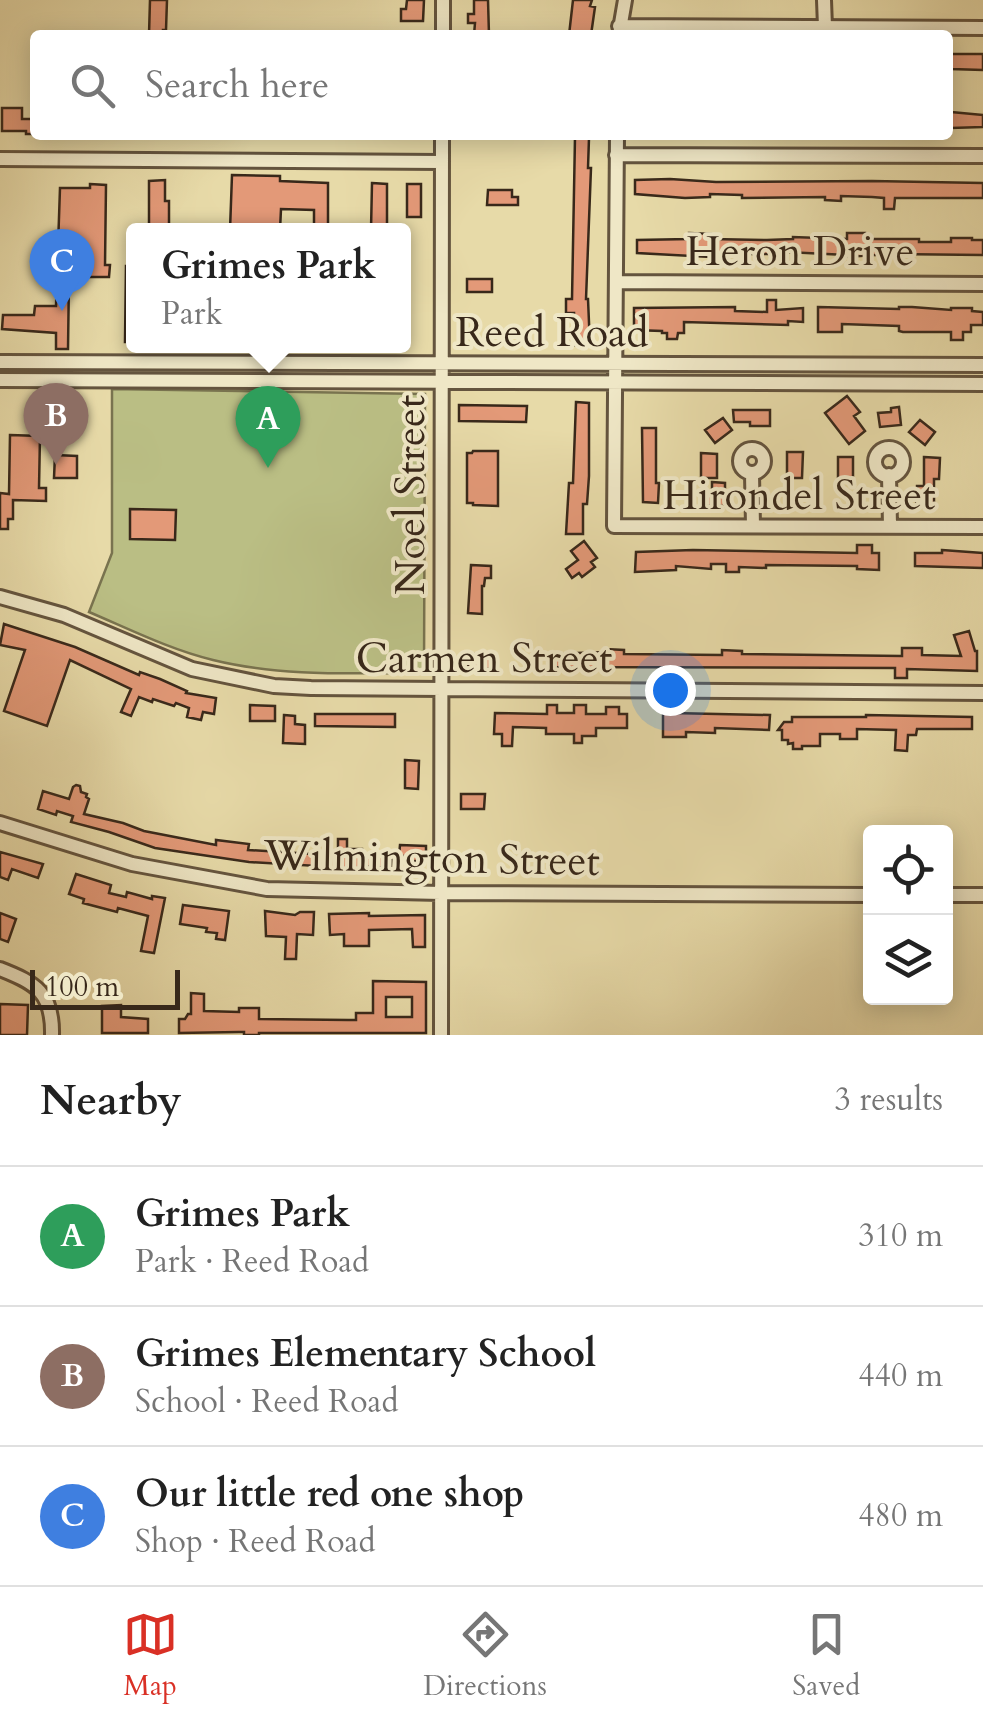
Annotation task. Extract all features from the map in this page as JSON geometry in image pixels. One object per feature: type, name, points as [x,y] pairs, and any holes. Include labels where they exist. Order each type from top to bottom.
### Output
[{"type":"street","points":[[442,0],[442,30]]},
{"type":"street","points":[[625,0],[619,30],[983,28]]},
{"type":"street","points":[[824,0],[825,27]]},
{"type":"street","name":"Noel Street","points":[[441,1035],[442,140]]},
{"type":"street","points":[[616,140],[616,383]]},
{"type":"street","points":[[616,155],[983,156]]},
{"type":"street","points":[[0,159],[442,162]]},
{"type":"street","name":"Heron Drive","points":[[616,282],[983,284]]},
{"type":"street","name":"Reed Road","points":[[0,362],[983,366]]},
{"type":"street","points":[[86,363],[86,381]]},
{"type":"street","points":[[277,381],[278,364]]},
{"type":"street","points":[[835,384],[836,365]]},
{"type":"street","name":"Reed Road","points":[[0,380],[983,384]]},
{"type":"street","name":"Hirondel Street","points":[[616,383],[614,526],[983,527]]},
{"type":"street","points":[[752,474],[753,526]]},
{"type":"street","points":[[889,475],[890,526]]},
{"type":"street","name":"Carmen Street","points":[[0,597],[64,616],[192,670],[274,686],[983,693]]},
{"type":"street","name":"Wilmington Street","points":[[0,823],[132,864],[267,889],[863,895]]},
{"type":"street","points":[[953,895],[983,896]]},
{"type":"street","points":[[0,969],[23,978],[44,994],[52,1035]]},
{"type":"green space","points":[[112,389],[425,394],[424,673],[318,673],[239,665],[182,651],[89,612],[112,553]]},
{"type":"building","points":[[150,0],[167,0],[166,30],[149,30]]},
{"type":"building","points":[[407,0],[424,0],[423,21],[401,21],[401,9],[406,9]]},
{"type":"building","points":[[474,0],[488,0],[489,30],[474,30],[475,23],[468,23],[468,14],[474,14]]},
{"type":"building","points":[[573,0],[592,0],[590,6],[595,7],[592,30],[570,30]]},
{"type":"building","points":[[953,54],[983,54],[983,70],[953,69]]},
{"type":"building","points":[[2,108],[22,108],[22,119],[30,119],[30,134],[2,131]]},
{"type":"building","points":[[953,112],[983,115],[983,127],[953,128]]},
{"type":"building","points":[[575,140],[589,140],[586,299],[590,346],[573,345],[574,313],[566,313],[566,299],[572,299]]},
{"type":"building","points":[[232,175],[328,183],[328,223],[314,223],[314,210],[281,209],[280,223],[230,223]]},
{"type":"building","points":[[165,180],[169,223],[149,223],[149,181]]},
{"type":"building","points":[[635,180],[983,183],[983,198],[895,198],[894,209],[884,209],[884,198],[872,197],[841,196],[841,201],[825,197],[742,198],[710,194],[685,198],[635,194]]},
{"type":"building","points":[[372,183],[387,184],[387,223],[371,223]]},
{"type":"building","points":[[90,184],[106,185],[105,265],[110,265],[109,277],[69,277],[68,349],[56,349],[56,333],[2,329],[3,315],[34,315],[35,306],[56,306],[60,188],[90,188]]},
{"type":"building","points":[[407,184],[421,184],[421,217],[407,217]]},
{"type":"building","points":[[488,190],[512,190],[518,205],[487,205]]},
{"type":"building","points":[[689,233],[711,234],[711,239],[767,240],[847,239],[847,233],[865,233],[865,239],[919,242],[972,238],[983,240],[983,255],[846,257],[787,252],[710,257],[637,253],[637,240],[689,239]]},
{"type":"building","points":[[467,279],[492,279],[492,292],[467,292]]},
{"type":"building","points":[[767,300],[776,300],[776,310],[803,308],[803,322],[684,322],[684,333],[678,333],[677,339],[667,339],[667,333],[662,331],[634,330],[634,308],[735,307],[735,311],[767,312]]},
{"type":"building","points":[[818,307],[972,308],[983,312],[983,325],[971,325],[971,332],[963,332],[963,340],[951,340],[951,332],[903,332],[899,326],[842,324],[842,332],[818,332]]},
{"type":"building","points":[[847,396],[860,412],[854,416],[865,431],[849,444],[825,413]]},
{"type":"building","points":[[576,402],[589,403],[587,504],[583,504],[583,534],[566,534],[569,483],[573,483]]},
{"type":"building","points":[[459,405],[527,406],[526,422],[459,421]]},
{"type":"building","points":[[899,407],[901,425],[880,427],[878,413]]},
{"type":"building","points":[[733,410],[770,410],[770,426],[734,422]]},
{"type":"building","points":[[723,418],[732,430],[715,443],[705,430]]},
{"type":"building","points":[[920,420],[935,432],[925,445],[909,432]]},
{"type":"building","points":[[642,428],[656,428],[658,503],[643,502]]},
{"type":"building","points":[[10,435],[40,436],[39,488],[46,488],[46,501],[13,500],[13,519],[8,519],[8,529],[0,529],[0,493],[9,494]]},
{"type":"building","points":[[498,451],[498,506],[467,503],[467,453]]},
{"type":"building","points":[[787,452],[803,452],[802,478],[787,478]]},
{"type":"building","points":[[701,453],[717,454],[717,478],[701,478]]},
{"type":"building","points":[[55,455],[77,456],[77,478],[54,478]]},
{"type":"building","points":[[838,457],[853,457],[853,480],[838,479]]},
{"type":"building","points":[[924,457],[940,458],[939,479],[934,479],[934,507],[916,507],[917,486],[924,486]]},
{"type":"building","points":[[712,482],[725,483],[725,506],[705,505],[705,496],[712,496]]},
{"type":"building","points":[[130,509],[176,510],[175,540],[130,539]]},
{"type":"building","points":[[584,541],[597,558],[591,562],[595,567],[582,577],[579,573],[572,578],[566,569],[578,560],[571,551]]},
{"type":"building","points":[[857,545],[872,545],[872,553],[879,553],[879,570],[857,566],[766,565],[726,572],[726,564],[711,564],[711,569],[676,566],[676,570],[635,572],[636,552],[857,553]]},
{"type":"building","points":[[915,553],[983,553],[983,568],[915,566]]},
{"type":"building","points":[[471,565],[491,566],[491,578],[485,578],[482,586],[482,614],[468,613]]},
{"type":"building","points":[[4,624],[75,647],[139,675],[140,672],[160,679],[186,693],[216,698],[214,714],[203,712],[201,720],[187,717],[189,708],[139,697],[131,716],[121,712],[131,689],[70,660],[47,726],[4,711],[25,650],[0,645]]},
{"type":"building","points":[[969,631],[977,651],[977,671],[907,669],[907,678],[895,678],[895,668],[548,667],[548,654],[606,649],[624,650],[624,654],[722,655],[722,650],[742,654],[902,656],[902,648],[922,648],[922,655],[961,656],[954,635]]},
{"type":"building","points":[[469,654],[493,654],[492,669],[468,668]]},
{"type":"building","points":[[250,705],[275,706],[275,721],[250,721]]},
{"type":"building","points":[[547,705],[557,705],[557,713],[574,713],[574,705],[586,705],[586,714],[606,714],[606,707],[619,707],[619,714],[627,714],[627,728],[596,728],[596,736],[582,736],[582,743],[574,743],[574,734],[546,734],[546,728],[513,727],[512,746],[502,746],[502,734],[494,734],[495,713],[547,714]]},
{"type":"building","points":[[663,706],[672,706],[672,713],[770,715],[769,730],[715,728],[715,733],[686,732],[686,737],[663,737]]},
{"type":"building","points":[[315,714],[395,714],[395,727],[315,726]]},
{"type":"building","points":[[284,715],[295,716],[295,724],[305,725],[305,744],[283,743]]},
{"type":"building","points":[[792,717],[972,717],[972,729],[917,729],[916,735],[908,735],[907,751],[895,750],[896,730],[857,729],[857,739],[820,734],[820,746],[793,749],[793,743],[782,740],[782,730],[778,730],[784,722],[792,722]]},
{"type":"building","points":[[405,760],[419,761],[418,789],[405,788]]},
{"type":"building","points":[[76,785],[89,799],[84,814],[144,831],[216,845],[216,840],[249,844],[248,850],[338,855],[338,839],[347,839],[347,849],[392,855],[391,868],[329,867],[329,862],[317,862],[317,866],[249,862],[155,848],[71,822],[73,816],[38,809],[43,791],[69,799]]},
{"type":"building","points":[[461,794],[485,794],[484,809],[461,809]]},
{"type":"building","points":[[400,845],[426,846],[426,861],[399,856]]},
{"type":"building","points":[[0,852],[43,864],[38,878],[12,869],[8,880],[0,877]]},
{"type":"building","points":[[76,874],[111,885],[109,893],[165,898],[154,953],[141,951],[148,916],[83,903],[84,899],[69,894]]},
{"type":"building","points":[[183,905],[229,911],[225,940],[216,939],[217,933],[206,932],[207,928],[180,924]]},
{"type":"building","points":[[265,911],[295,915],[314,912],[313,935],[297,934],[296,959],[285,959],[286,937],[266,936]]},
{"type":"building","points":[[0,913],[16,919],[8,942],[0,939]]},
{"type":"building","points":[[329,914],[425,915],[425,947],[413,947],[412,929],[369,930],[369,946],[344,946],[344,934],[330,935]]},
{"type":"building","points":[[373,981],[426,982],[426,1033],[179,1033],[179,1019],[191,1014],[191,993],[204,994],[204,1011],[259,1008],[259,1019],[356,1020],[356,1013],[373,1013]],"holes":[[[386,997],[412,997],[412,1017],[386,1017]]]},
{"type":"building","points":[[0,1004],[28,1005],[27,1035],[0,1035]]},
{"type":"building","points":[[121,1005],[121,1017],[148,1019],[148,1033],[102,1033],[102,1006]]},
{"type":"place","name":"Our little red one shop","points":[[62,311]]},
{"type":"place","name":"Grimes Elementary School","points":[[56,465]]},
{"type":"place","name":"Grimes Park","points":[[268,468]]}]
